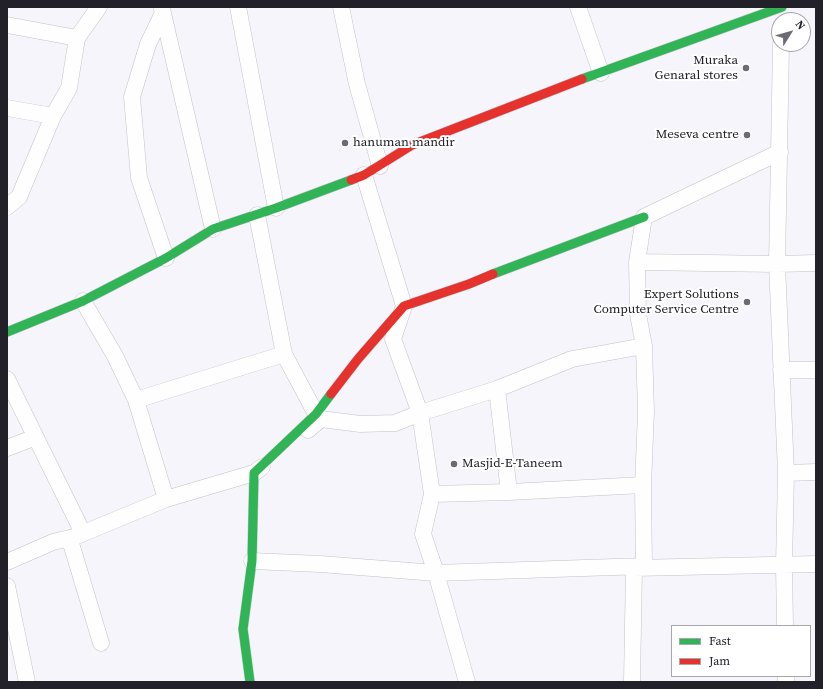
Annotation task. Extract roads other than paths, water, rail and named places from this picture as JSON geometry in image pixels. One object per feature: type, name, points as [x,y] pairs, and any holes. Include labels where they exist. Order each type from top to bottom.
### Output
[{"type":"street","points":[[11,199],[69,88],[77,38],[99,7]]},
{"type":"street","points":[[238,7],[276,208]]},
{"type":"street","points":[[341,7],[357,84],[380,166]]},
{"type":"street","points":[[578,7],[602,73]]},
{"type":"street","points":[[7,332],[83,301],[166,258],[213,229],[257,215],[364,175],[412,145],[539,95],[782,7]]},
{"type":"street","points":[[162,10],[213,229]]},
{"type":"street","points":[[162,10],[148,44],[132,97],[139,178],[166,258]]},
{"type":"street","points":[[7,25],[77,38]]},
{"type":"street","points":[[781,52],[778,264],[786,473],[784,566],[785,625]]},
{"type":"street","points":[[7,108],[54,116]]},
{"type":"street","points":[[250,682],[243,629],[252,561],[254,473],[316,414],[358,359],[404,306],[469,284],[644,217],[780,152]]},
{"type":"street","points":[[364,175],[404,306],[393,339],[420,413],[432,494],[423,534],[436,573],[467,682]]},
{"type":"street","points":[[257,215],[284,354],[316,414]]},
{"type":"street","points":[[632,682],[646,412],[644,346],[638,314],[637,262],[644,217]]},
{"type":"street","points":[[637,262],[778,264],[816,263]]},
{"type":"street","points":[[83,301],[115,356],[136,400],[166,499]]},
{"type":"street","points":[[101,643],[70,540],[79,535],[166,499],[254,473],[321,419],[360,424],[395,423],[420,413],[497,389],[572,359],[644,346]]},
{"type":"street","points":[[136,400],[284,354]]},
{"type":"street","points":[[781,370],[816,370]]},
{"type":"street","points":[[7,379],[36,437],[79,535]]},
{"type":"street","points":[[497,389],[510,492]]},
{"type":"street","points":[[7,448],[36,437]]},
{"type":"street","points":[[786,473],[816,472]]},
{"type":"street","points":[[432,494],[510,492],[643,485]]},
{"type":"street","points":[[7,562],[53,542],[79,535]]},
{"type":"street","points":[[252,561],[320,564],[436,573],[639,567],[784,566],[816,564]]},
{"type":"street","points":[[7,586],[27,682]]},
{"type":"place","name":"Muraka Genaral stores","points":[[746,68]]},
{"type":"place","name":"Meseva centre","points":[[747,135]]},
{"type":"place","name":"hanuman mandir","points":[[345,143]]},
{"type":"place","name":"Expert Solutions Computer Service Centre","points":[[747,302]]},
{"type":"place","name":"Masjid-E-Taneem","points":[[454,464]]}]
